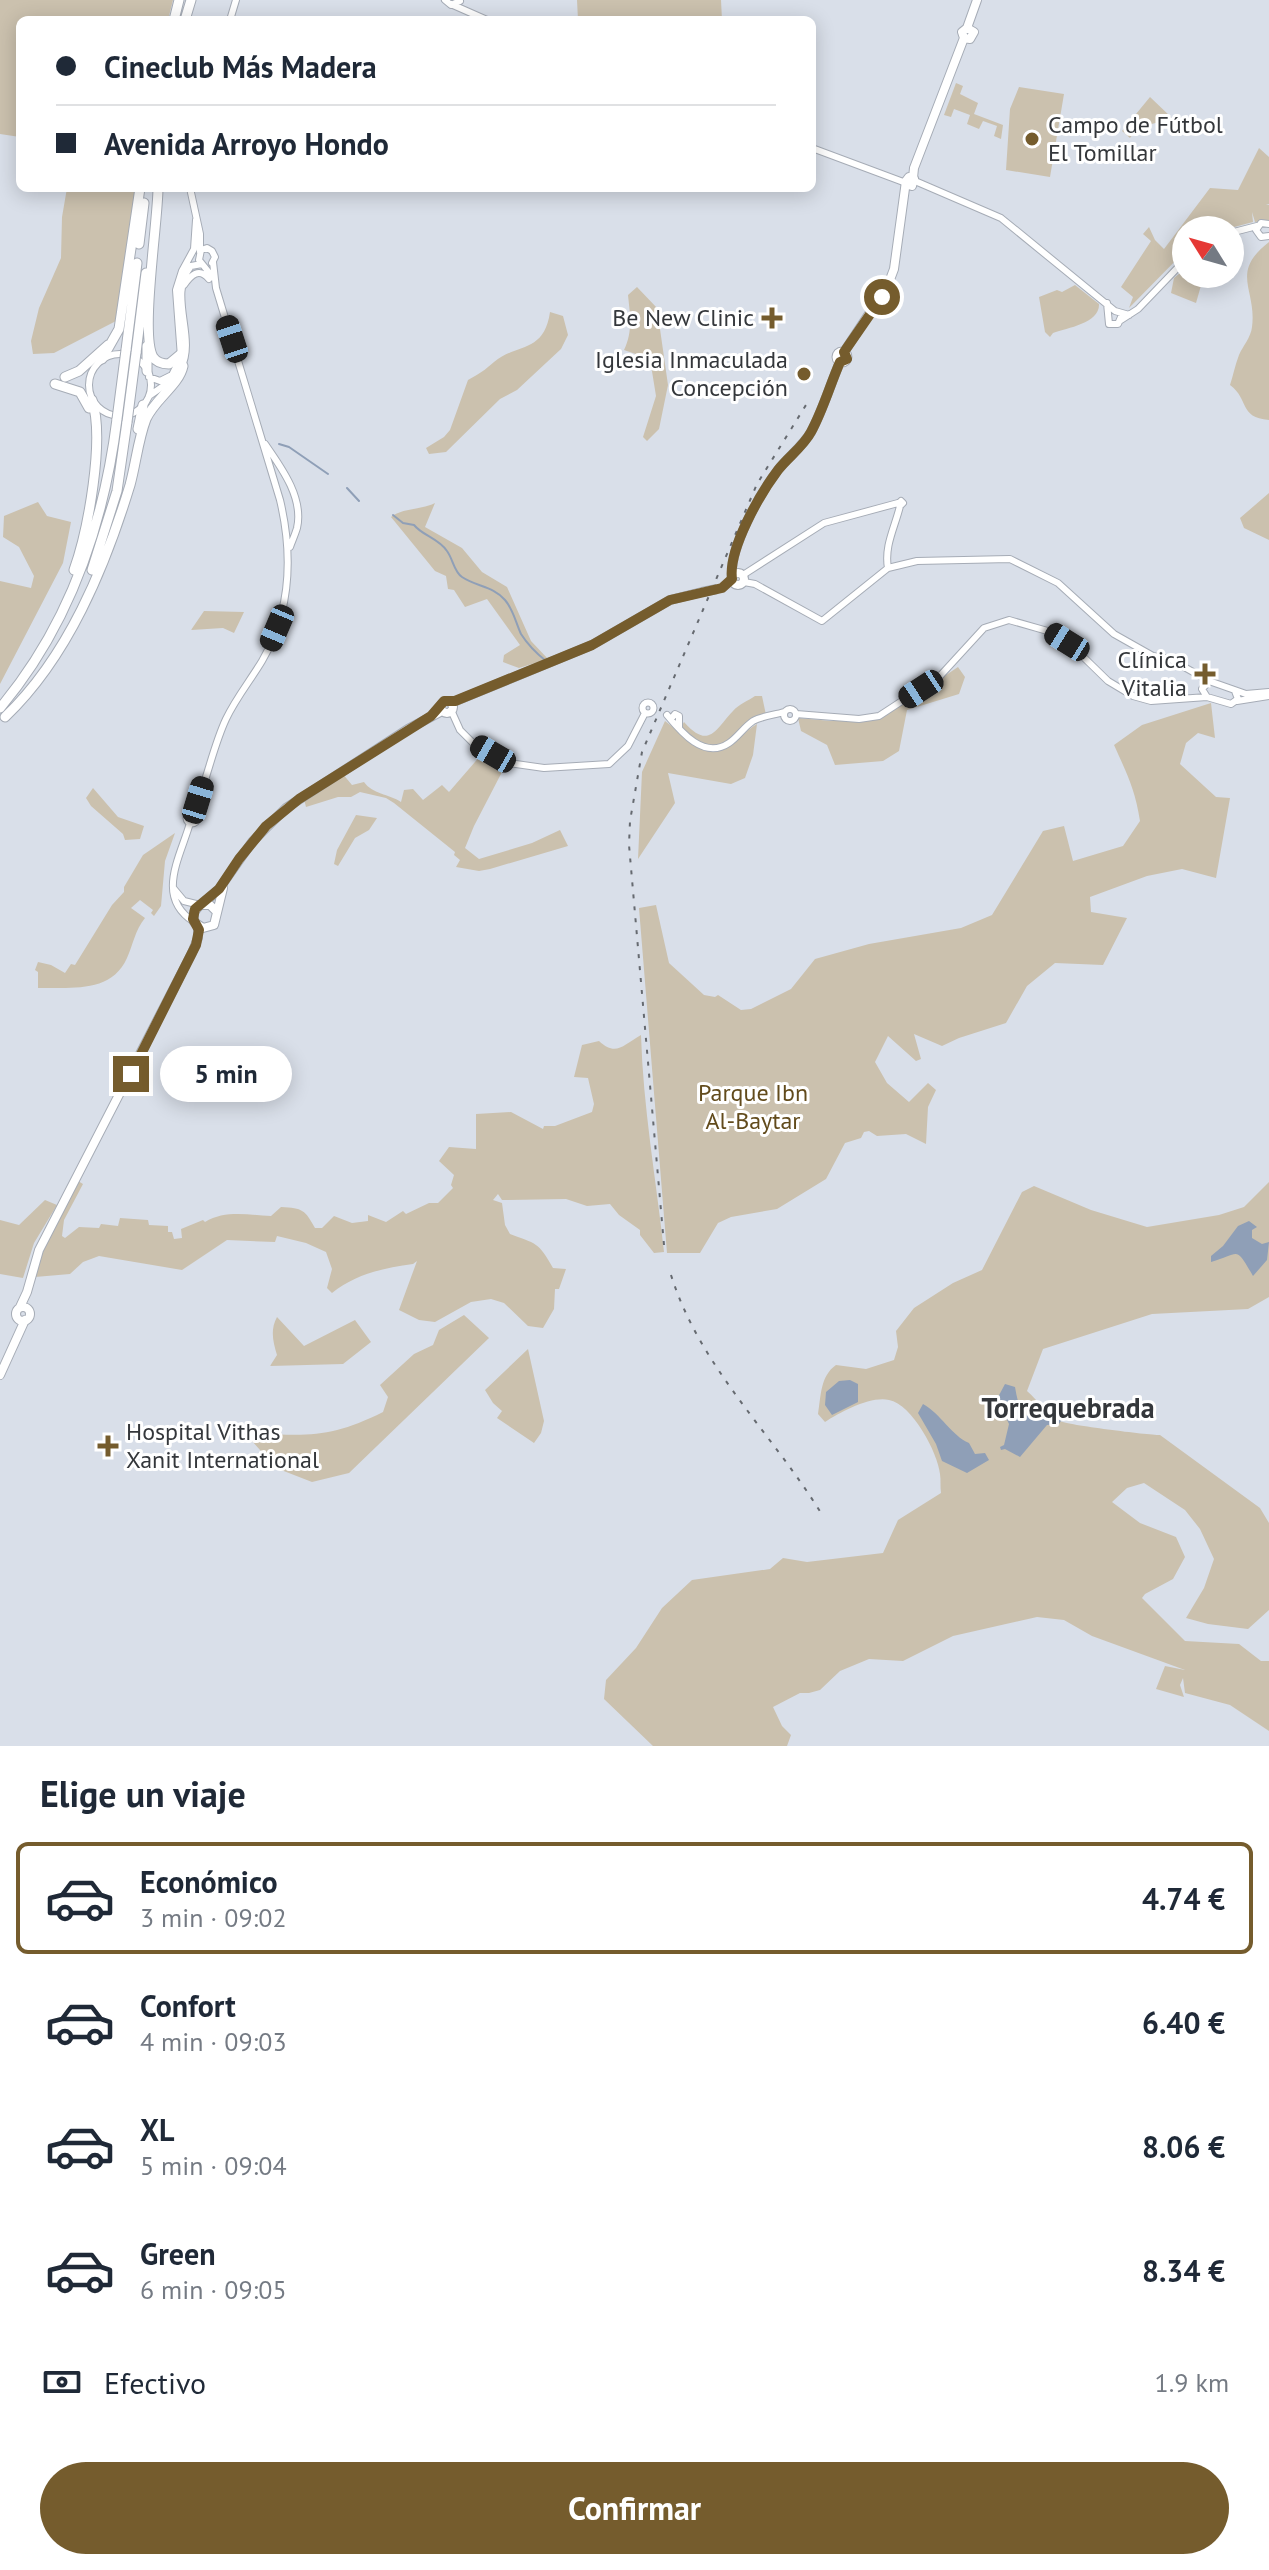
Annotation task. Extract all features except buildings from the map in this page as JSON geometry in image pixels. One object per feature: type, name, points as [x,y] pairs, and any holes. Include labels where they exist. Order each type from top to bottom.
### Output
[{"type":"highway","points":[[102,359],[119,329],[139,192]]},
{"type":"highway","points":[[131,351],[146,192]]},
{"type":"highway","points":[[2,716],[35,678],[59,639],[94,566],[117,491],[131,351],[156,192]]},
{"type":"highway","points":[[148,374],[157,192]]},
{"type":"highway","points":[[149,309],[153,357],[164,364],[174,362],[181,354]]},
{"type":"highway","points":[[65,377],[87,365],[119,329]]},
{"type":"highway","points":[[2,716],[30,691],[63,641],[100,565],[124,503],[146,419],[154,404],[179,378],[183,366]]},
{"type":"highway","points":[[55,384],[75,389],[85,397],[96,442]]},
{"type":"highway","points":[[2,716],[58,609],[76,564],[90,503],[96,442],[97,421],[92,400]]},
{"type":"highway","points":[[124,503],[146,401]]},
{"type":"highway","points":[[23,676],[67,602],[92,539],[122,420]]},
{"type":"main road","points":[[196,945],[194,912],[226,879],[252,842],[286,808],[461,699],[592,645],[670,600],[720,588],[740,577],[733,562],[758,502],[777,471],[811,431],[840,362],[836,355],[844,352],[888,285],[894,269],[910,181],[977,0]]},
{"type":"main road","points":[[0,1375],[15,1340],[21,1320],[16,1312],[24,1308],[39,1250],[196,945],[208,928],[216,923],[226,879]]},
{"type":"main road","points":[[202,904],[210,905],[217,912]]},
{"type":"main road","points":[[196,924],[208,928]]},
{"type":"street","points":[[445,0],[457,2],[478,16]]},
{"type":"street","points":[[816,149],[910,181],[1001,218],[1119,315],[1147,301],[1172,274]]},
{"type":"street","points":[[191,192],[200,234],[215,255],[213,262],[218,296],[270,468],[288,523],[293,525],[297,522]]},
{"type":"street","points":[[196,220],[194,249],[176,290],[181,354],[177,369],[168,378],[158,381],[148,374],[137,359],[127,355],[117,354],[102,359],[90,376],[88,386],[92,400],[102,411],[116,416],[131,414],[171,381],[183,366],[187,349],[185,275],[195,263],[204,265],[213,262]]},
{"type":"street","points":[[1244,231],[1263,222],[1269,224]]},
{"type":"street","points":[[1258,225],[1256,230],[1259,236],[1269,236]]},
{"type":"street","points":[[200,234],[199,253],[216,288]]},
{"type":"street","points":[[184,267],[199,253],[209,249]]},
{"type":"street","points":[[183,287],[191,275],[201,273],[208,277],[218,296]]},
{"type":"street","points":[[146,401],[148,374]]},
{"type":"street","points":[[196,924],[176,905],[171,890],[190,823],[187,817],[193,812],[226,719],[263,660],[277,628],[286,594],[289,554],[297,522],[288,480],[263,441]]},
{"type":"street","points":[[277,485],[288,480]]},
{"type":"street","points":[[277,485],[289,554]]},
{"type":"street","points":[[740,577],[824,523],[899,504],[895,527],[889,538],[888,568]]},
{"type":"street","points":[[740,577],[822,621],[888,568],[917,561],[1010,559],[1058,583],[1114,634],[1153,656],[1170,659],[1199,676],[1205,685],[1207,697]]},
{"type":"street","points":[[447,708],[465,737],[502,759],[521,766],[552,768],[609,764],[628,746],[645,713],[653,710],[674,720],[697,745],[715,749],[726,746],[752,722],[791,708],[796,714],[859,719],[879,716],[940,676],[984,628],[1009,620],[1051,632],[1069,643],[1108,681],[1133,696],[1151,701],[1207,697],[1230,704],[1269,694]]},
{"type":"street","points":[[1185,699],[1205,685],[1269,694]]},
{"type":"street","points":[[1235,691],[1237,701]]},
{"type":"street","points":[[174,878],[173,888],[178,897],[202,904]]},
{"type":"green space","points":[[0,0],[173,0],[169,16],[16,16],[16,136],[0,134]]},
{"type":"green space","points":[[577,0],[721,0],[722,16],[578,16]]},
{"type":"green space","points":[[956,83],[963,86],[960,94],[978,103],[974,114],[1003,125],[1001,139],[994,136],[997,126],[983,121],[979,129],[967,124],[970,115],[954,109],[951,117],[944,115]]},
{"type":"green space","name":"Campo de Fútbol El Tomillar","points":[[1019,87],[1064,94],[1050,177],[1006,170],[1010,109]]},
{"type":"green space","points":[[1150,97],[1171,117],[1144,127],[1130,138],[1122,131]]},
{"type":"green space","points":[[1259,148],[1269,157],[1269,204],[1266,205],[1269,205],[1269,221],[1255,222],[1252,212],[1253,222],[1244,224],[1244,216],[1189,216],[1210,188],[1238,190]]},
{"type":"green space","points":[[66,192],[135,192],[116,321],[54,353],[33,354],[31,341],[39,308],[61,258]]},
{"type":"green space","points":[[1149,227],[1164,249],[1172,238],[1172,264],[1129,308],[1133,297],[1121,287],[1151,241],[1143,234]]},
{"type":"green space","points":[[1269,242],[1269,420],[1248,412],[1230,385],[1252,327],[1247,272],[1257,253]]},
{"type":"green space","points":[[1075,285],[1099,304],[1098,310],[1089,320],[1053,333],[1050,337],[1045,332],[1039,297],[1057,290],[1062,292]]},
{"type":"green space","points":[[637,287],[657,308],[668,385],[659,429],[647,441],[643,437],[656,396],[650,359],[624,350],[630,330],[628,295]]},
{"type":"green space","points":[[1172,288],[1200,288],[1196,303],[1171,293]]},
{"type":"green space","points":[[550,312],[563,316],[568,335],[561,349],[517,390],[500,399],[446,452],[429,454],[426,448],[450,430],[468,380],[502,356],[535,341],[542,335]]},
{"type":"green space","points":[[1269,493],[1269,540],[1244,528],[1240,518]]},
{"type":"green space","points":[[38,502],[47,516],[71,522],[63,563],[0,684],[0,581],[31,588],[34,576],[19,547],[3,537],[4,516]]},
{"type":"green space","points":[[435,503],[425,527],[462,548],[482,572],[507,587],[531,641],[548,659],[519,668],[503,662],[504,655],[520,645],[487,599],[465,607],[454,590],[448,589],[446,576],[435,571],[391,517]]},
{"type":"green space","points":[[204,611],[244,612],[234,633],[223,628],[191,630]]},
{"type":"green space","points":[[958,667],[965,677],[959,694],[907,710],[899,751],[883,761],[835,765],[827,745],[801,731],[798,718],[831,721],[880,719]]},
{"type":"green space","points":[[755,696],[762,696],[766,715],[724,744],[703,745],[681,727],[684,722],[700,735],[711,734],[735,709]]},
{"type":"green space","name":"Parque Ibn Al-Baytar","points":[[1211,703],[1215,738],[1198,733],[1186,743],[1180,764],[1216,797],[1230,798],[1216,878],[1182,869],[1147,876],[1090,897],[1091,912],[1127,918],[1103,965],[1055,963],[1027,986],[1006,1023],[942,1046],[914,1034],[921,1059],[916,1061],[888,1036],[875,1062],[887,1083],[909,1102],[928,1083],[936,1090],[928,1107],[926,1144],[906,1134],[877,1136],[869,1131],[864,1132],[861,1138],[845,1143],[826,1179],[777,1209],[731,1217],[718,1223],[700,1253],[667,1253],[639,908],[656,905],[669,963],[704,995],[718,995],[741,1010],[751,1009],[791,989],[815,959],[869,944],[961,928],[992,915],[1043,831],[1064,826],[1073,861],[1123,846],[1140,821],[1127,773],[1114,745],[1142,725]]},
{"type":"green space","points":[[665,721],[696,745],[713,751],[732,744],[757,724],[753,755],[745,778],[731,784],[668,773],[675,803],[638,859],[642,772]]},
{"type":"green space","points":[[486,753],[500,764],[502,772],[465,848],[479,859],[532,843],[560,830],[568,846],[479,871],[456,867],[460,860],[454,855],[455,852],[386,798],[360,792],[351,797],[338,797],[306,807],[304,799],[342,773],[352,785],[364,782],[371,789],[401,802],[404,790],[413,789],[423,800],[442,785],[449,792]]},
{"type":"green space","points":[[93,788],[118,817],[144,826],[140,839],[125,840],[123,834],[91,806],[86,798]]},
{"type":"green space","points":[[356,815],[377,818],[369,830],[355,838],[338,866],[334,864],[337,850]]},
{"type":"green space","points":[[175,833],[165,861],[161,906],[154,916],[151,913],[153,910],[140,900],[131,908],[145,918],[120,970],[111,978],[88,986],[38,988],[38,972],[35,970],[38,962],[65,973],[71,964],[75,965],[112,905],[124,892],[143,855]]},
{"type":"green space","points":[[641,1035],[647,1116],[664,1252],[654,1253],[640,1235],[640,1230],[619,1215],[610,1204],[587,1206],[566,1199],[502,1200],[498,1194],[493,1200],[502,1203],[505,1225],[510,1234],[536,1245],[553,1268],[566,1269],[559,1289],[555,1289],[554,1309],[543,1328],[528,1326],[504,1303],[491,1299],[471,1302],[435,1322],[419,1320],[399,1310],[417,1261],[360,1277],[332,1293],[327,1288],[332,1269],[326,1252],[277,1236],[275,1242],[227,1240],[182,1270],[99,1256],[83,1262],[70,1274],[35,1277],[42,1251],[78,1181],[83,1184],[64,1220],[62,1236],[65,1238],[79,1227],[99,1228],[101,1224],[118,1226],[120,1218],[148,1220],[149,1225],[168,1226],[168,1232],[172,1232],[174,1239],[182,1238],[181,1229],[203,1220],[245,1214],[271,1216],[281,1207],[302,1211],[315,1228],[322,1228],[334,1216],[352,1223],[368,1221],[368,1215],[386,1222],[403,1211],[406,1214],[429,1203],[438,1203],[453,1188],[454,1175],[439,1161],[449,1147],[476,1149],[476,1114],[511,1112],[543,1129],[544,1126],[555,1126],[592,1112],[594,1104],[588,1078],[574,1077],[582,1045],[599,1041],[615,1049]]},
{"type":"green space","points":[[1269,1182],[1269,1297],[1248,1309],[1152,1314],[1043,1349],[1027,1391],[1060,1421],[1160,1435],[1260,1508],[1269,1523],[1269,1610],[1248,1629],[1186,1618],[1204,1588],[1214,1559],[1200,1529],[1185,1510],[1144,1483],[1127,1488],[1112,1502],[1140,1523],[1176,1537],[1185,1557],[1173,1579],[1142,1598],[1185,1641],[1239,1644],[1261,1661],[1269,1661],[1269,1731],[1230,1705],[1185,1693],[1183,1678],[1180,1685],[1184,1697],[1156,1689],[1165,1666],[1185,1670],[1092,1636],[1064,1620],[1037,1617],[953,1636],[903,1661],[869,1659],[840,1671],[820,1690],[800,1693],[773,1707],[782,1726],[791,1735],[787,1746],[653,1746],[604,1699],[606,1680],[636,1648],[662,1608],[692,1580],[770,1569],[783,1558],[807,1562],[883,1553],[898,1520],[941,1493],[934,1454],[906,1410],[889,1400],[873,1400],[825,1422],[818,1414],[822,1387],[836,1365],[866,1369],[894,1360],[898,1347],[896,1331],[914,1308],[953,1283],[982,1270],[1022,1192],[1034,1186],[1091,1210],[1147,1227],[1219,1215],[1244,1207]]},
{"type":"green space","points":[[45,1200],[57,1205],[34,1243],[23,1278],[0,1274],[0,1220],[19,1225]]},
{"type":"green space","points":[[464,1315],[489,1338],[349,1473],[312,1482],[276,1468],[251,1440],[257,1433],[322,1433],[351,1426],[383,1412],[388,1397],[380,1385],[414,1354],[433,1345],[439,1330]]},
{"type":"green space","points":[[277,1317],[304,1346],[355,1320],[371,1342],[343,1364],[270,1366],[277,1355],[273,1331]]},
{"type":"green space","points":[[528,1349],[544,1421],[534,1443],[497,1418],[502,1411],[485,1390]]},
{"type":"water","points":[[1249,1221],[1257,1227],[1252,1230],[1252,1238],[1262,1244],[1269,1242],[1267,1260],[1253,1276],[1243,1259],[1236,1254],[1211,1262],[1211,1256],[1238,1226]]},
{"type":"water","points":[[850,1380],[858,1384],[858,1402],[832,1415],[825,1405],[826,1392],[839,1381]]},
{"type":"water","points":[[1005,1384],[1015,1387],[1019,1405],[1025,1414],[1036,1418],[1064,1416],[1059,1424],[1047,1425],[1020,1457],[1000,1447],[1004,1445],[1009,1424],[997,1399]]},
{"type":"water","points":[[923,1404],[969,1443],[975,1454],[985,1453],[989,1460],[967,1473],[942,1461],[918,1413]]},
{"type":"waterway","points":[[279,444],[289,447],[328,474]]},
{"type":"waterway","points":[[347,488],[359,501]]},
{"type":"waterway","points":[[393,515],[403,523],[414,525],[443,547],[462,577],[500,595],[510,608],[521,634],[546,661]]},
{"type":"railway","points":[[664,1245],[629,845],[630,821],[642,752],[757,484],[806,405]]},
{"type":"railway","points":[[671,1275],[684,1308],[718,1369],[821,1513]]},
{"type":"place","name":"Campo de Fútbol El Tomillar","points":[[1032,139]]},
{"type":"place","name":"Be New Clinic","points":[[772,318]]},
{"type":"place","name":"Iglesia Inmaculada Concepción","points":[[804,374]]},
{"type":"place","name":"Clínica Vitalia","points":[[1205,674]]},
{"type":"place","name":"Hospital Vithas Xanit International","points":[[108,1446]]},
{"type":"district","name":"Torrequebrada","points":[[1068,1408]]},
{"type":"route","points":[[131,1074],[196,945],[199,930],[193,919],[195,909],[219,889],[252,842],[286,808],[431,716],[444,701],[451,703],[548,664],[592,645],[670,600],[722,588],[732,579],[733,562],[758,502],[777,471],[806,440],[840,362],[847,359],[844,352],[882,297]]}]
